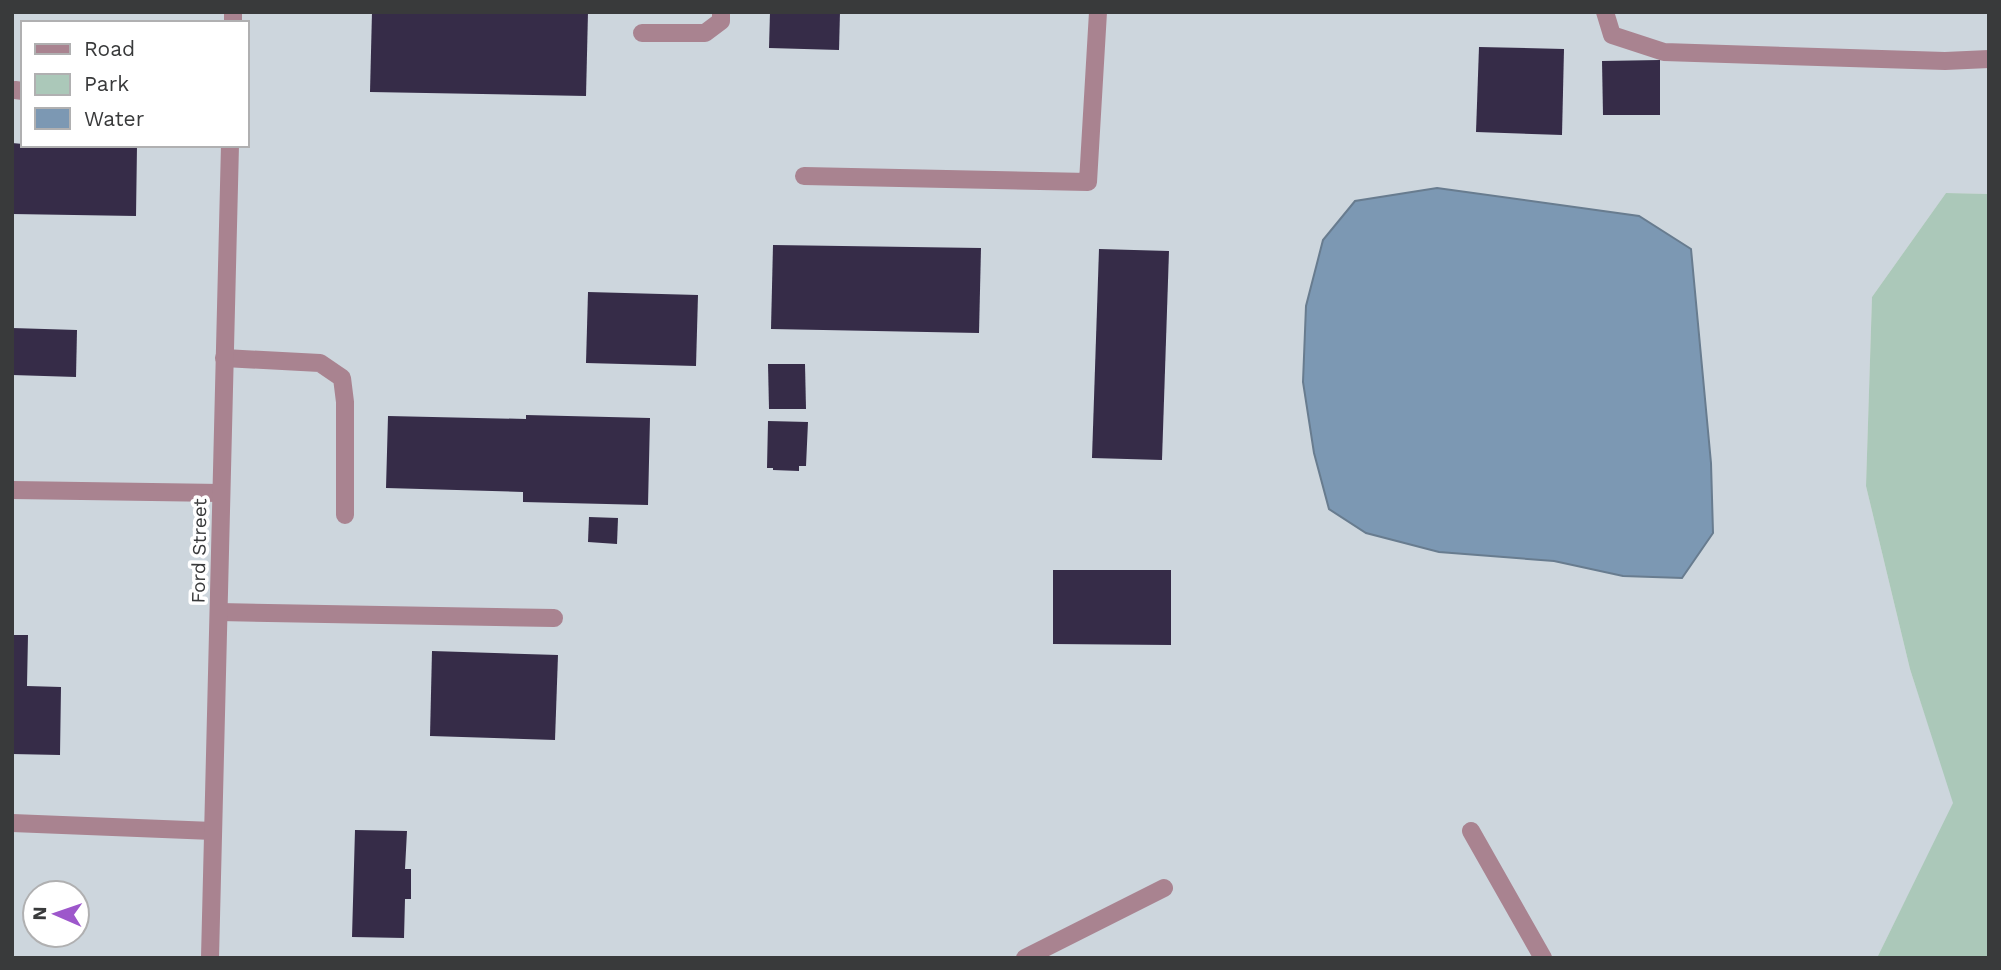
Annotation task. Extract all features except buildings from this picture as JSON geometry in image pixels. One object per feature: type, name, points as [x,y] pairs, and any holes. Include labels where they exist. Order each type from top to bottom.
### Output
[{"type":"street","points":[[642,33],[705,33],[721,22],[721,12]]},
{"type":"street","points":[[804,176],[1088,183],[1098,12]]},
{"type":"street","points":[[1605,12],[1612,34],[1664,52],[1945,61],[1989,59]]},
{"type":"street","name":"Ford Street","points":[[210,958],[230,147]]},
{"type":"street","points":[[224,358],[320,363],[342,378],[345,402],[345,515]]},
{"type":"street","points":[[12,490],[221,493]]},
{"type":"street","points":[[219,612],[554,618]]},
{"type":"street","points":[[12,824],[214,831]]},
{"type":"street","points":[[1471,831],[1543,958]]},
{"type":"street","points":[[1025,958],[1164,888]]},
{"type":"shaded area","points":[[12,12],[1989,12],[1989,194],[1946,193],[1872,297],[1866,486],[1910,669],[1954,803],[1877,958],[12,958]]},
{"type":"green space","points":[[1946,193],[1989,194],[1989,958],[1877,958],[1953,803],[1910,669],[1866,486],[1872,297]]},
{"type":"water","points":[[1437,188],[1639,216],[1691,249],[1711,463],[1713,533],[1682,578],[1623,576],[1554,561],[1439,552],[1366,533],[1329,509],[1314,453],[1303,382],[1306,306],[1323,240],[1355,201]]}]
